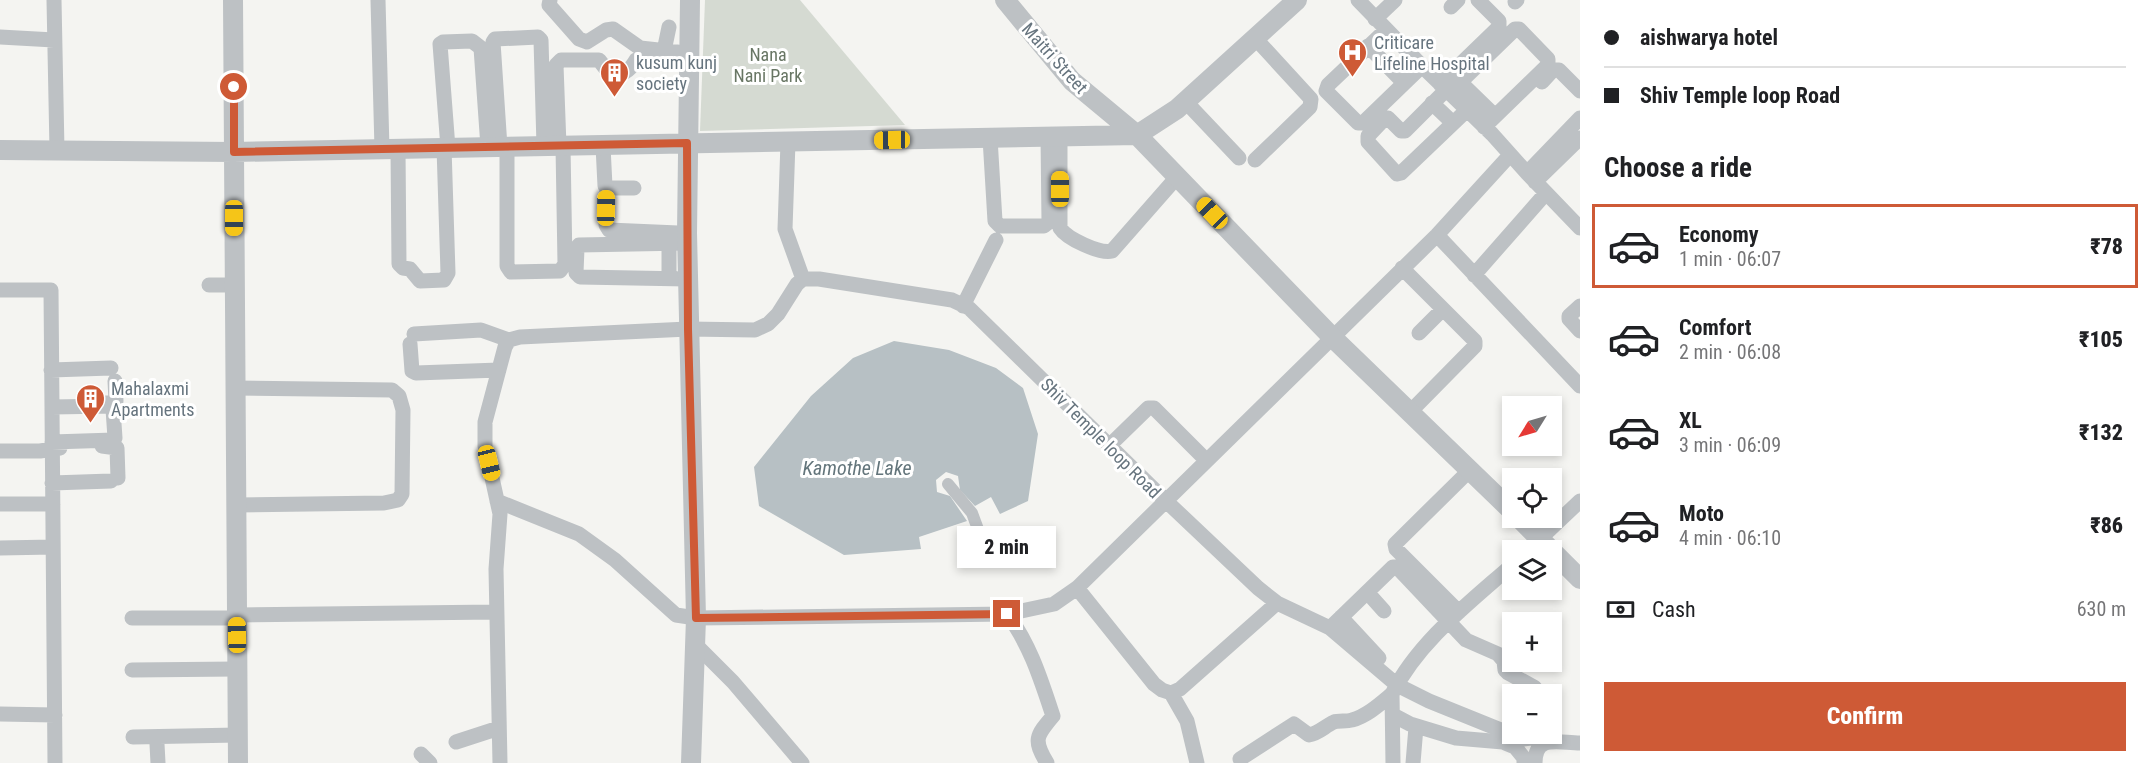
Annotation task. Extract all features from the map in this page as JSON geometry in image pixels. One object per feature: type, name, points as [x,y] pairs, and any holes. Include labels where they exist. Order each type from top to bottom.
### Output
[{"type":"street","points":[[54,0],[57,150]]},
{"type":"street","points":[[233,0],[238,763]]},
{"type":"street","points":[[378,0],[399,264],[403,268],[410,269],[420,280],[444,280],[448,273],[446,148],[440,44],[442,42],[472,41],[481,48],[498,147]]},
{"type":"street","points":[[550,0],[549,5],[579,39],[587,42],[613,28],[640,48],[664,51],[688,58]]},
{"type":"street","points":[[690,0],[687,143],[678,278],[688,329],[696,618],[691,763]]},
{"type":"street","name":"Maitri Street","points":[[1005,0],[1072,81],[1137,135],[1332,337],[1502,502]]},
{"type":"street","points":[[0,150],[234,152],[1137,135],[1177,109],[1297,0]]},
{"type":"street","points":[[1358,0],[1422,66],[1449,87],[1490,126],[1510,155],[1580,228]]},
{"type":"street","points":[[1395,0],[1368,46],[1328,85],[1326,91],[1358,123],[1363,123],[1422,66]]},
{"type":"street","points":[[1449,87],[1499,27],[1499,21],[1478,0]]},
{"type":"street","points":[[664,51],[669,27]]},
{"type":"street","points":[[1467,110],[1401,173],[1397,174],[1368,142],[1368,136],[1385,118],[1388,118],[1401,131],[1405,131],[1449,87],[1515,30],[1520,29],[1548,59],[1548,65],[1490,126]]},
{"type":"street","points":[[0,37],[54,40]]},
{"type":"street","points":[[537,37],[541,40],[555,146],[565,264],[560,271],[511,272],[507,266],[498,147],[493,42],[495,39],[537,37]]},
{"type":"street","points":[[1185,101],[1247,159],[1310,107],[1311,99],[1255,38]]},
{"type":"street","points":[[1368,46],[1404,83]]},
{"type":"street","points":[[555,146],[556,65],[561,60],[599,60],[610,74],[618,75],[626,72],[636,60],[688,58]]},
{"type":"street","points":[[1490,126],[1553,70],[1559,70],[1580,90]]},
{"type":"street","points":[[1449,87],[1467,110],[1490,126]]},
{"type":"street","points":[[1432,103],[1453,123]]},
{"type":"street","points":[[1531,178],[1580,118]]},
{"type":"street","points":[[990,138],[995,221],[1000,226],[1044,226],[1049,222],[1054,136]]},
{"type":"street","points":[[1054,136],[1060,228],[1065,234],[1104,253],[1112,251],[1177,177]]},
{"type":"street","points":[[1531,178],[1580,138]]},
{"type":"street","points":[[499,370],[416,373],[412,371],[412,339],[480,330],[509,340],[520,337],[688,329],[755,330],[768,324],[803,279],[785,229],[788,142]]},
{"type":"street","points":[[603,146],[605,186]]},
{"type":"street","points":[[1379,658],[1335,622],[1277,603],[1258,588],[1165,500],[1437,235],[1510,155]]},
{"type":"street","points":[[634,188],[610,188],[607,191],[606,225],[609,230],[681,239]]},
{"type":"street","points":[[1474,275],[1546,193]]},
{"type":"street","points":[[1437,235],[1580,386]]},
{"type":"street","points":[[678,278],[580,277],[576,273],[577,248],[579,245],[681,239]]},
{"type":"street","points":[[963,306],[996,240]]},
{"type":"street","points":[[1402,268],[1475,341],[1475,346],[1410,412]]},
{"type":"street","name":"Shiv Temple loop Road","points":[[696,618],[1007,614],[1054,604],[1077,588],[1165,500],[969,308],[952,300],[819,279],[803,279]]},
{"type":"street","points":[[209,285],[235,285]]},
{"type":"street","points":[[0,290],[51,290],[55,763]]},
{"type":"street","points":[[1580,306],[1569,316],[1569,319],[1580,331]]},
{"type":"street","points":[[1419,333],[1443,309]]},
{"type":"street","points":[[500,763],[496,569],[500,514],[485,446],[485,422],[505,347],[509,340]]},
{"type":"street","points":[[51,370],[113,375],[116,400],[113,403],[52,405]]},
{"type":"street","points":[[236,388],[392,390],[399,396],[403,410],[402,494],[398,500],[384,503],[236,505]]},
{"type":"street","points":[[0,451],[116,438],[111,406],[52,405]]},
{"type":"street","points":[[1110,445],[1148,408],[1154,408],[1206,460]]},
{"type":"street","points":[[0,504],[53,495],[115,479],[116,446],[64,447],[52,445]]},
{"type":"street","points":[[1469,471],[1395,544],[1396,549],[1454,617],[1466,640],[1498,654],[1504,661],[1505,670],[1508,673],[1528,684]]},
{"type":"street","points":[[948,484],[972,513],[980,531]]},
{"type":"street","points":[[0,499],[53,495]]},
{"type":"street","points":[[497,501],[579,534],[615,560],[676,615],[696,618]]},
{"type":"street","points":[[1538,540],[1580,501]]},
{"type":"street","points":[[0,548],[53,547]]},
{"type":"street","points":[[1562,565],[1580,579]]},
{"type":"street","points":[[1335,622],[1393,567],[1397,567],[1454,617]]},
{"type":"street","points":[[1240,759],[1294,724],[1309,735],[1316,734],[1336,721],[1355,720],[1371,711],[1394,690],[1430,642],[1502,574]]},
{"type":"street","points":[[1077,588],[1154,684],[1171,693],[1187,721],[1197,763]]},
{"type":"street","points":[[1367,592],[1384,611]]},
{"type":"street","points":[[1171,693],[1180,689],[1277,603]]},
{"type":"street","points":[[132,618],[496,612]]},
{"type":"street","points":[[1007,614],[1019,630],[1034,660],[1053,716],[1038,734],[1037,748],[1047,763]]},
{"type":"street","points":[[1335,622],[1394,690],[1429,701],[1502,731]]},
{"type":"street","points":[[695,644],[733,682],[802,763]]},
{"type":"street","points":[[134,673],[237,672]]},
{"type":"street","points":[[1393,763],[1394,690]]},
{"type":"street","points":[[0,714],[55,715]]},
{"type":"street","points":[[1393,715],[1416,726],[1456,738],[1503,742],[1515,747],[1524,758],[1524,763]]},
{"type":"street","points":[[1413,763],[1416,726]]},
{"type":"street","points":[[456,742],[499,728]]},
{"type":"street","points":[[238,739],[157,744],[133,740],[238,739]]},
{"type":"street","points":[[1535,763],[1537,747],[1544,743],[1580,743]]},
{"type":"street","points":[[157,744],[158,763]]},
{"type":"green space","name":"Nana Nani Park","points":[[705,0],[800,0],[905,125],[700,131]]},
{"type":"water","name":"Kamothe Lake","points":[[894,341],[949,350],[996,368],[1023,388],[1038,434],[1028,501],[1000,514],[991,497],[975,506],[960,490],[958,476],[946,472],[936,480],[937,492],[950,496],[967,521],[919,537],[921,549],[844,555],[759,506],[754,467],[811,396],[853,358]]},
{"type":"place","name":"Criticare Lifeline Hospital","points":[[1353,78]]},
{"type":"place","name":"kusum kunj society","points":[[615,98]]},
{"type":"place","name":"Mahalaxmi Apartments","points":[[90,424]]},
{"type":"route","points":[[234,87],[234,152],[687,143],[688,329],[696,618],[1007,614]]}]
